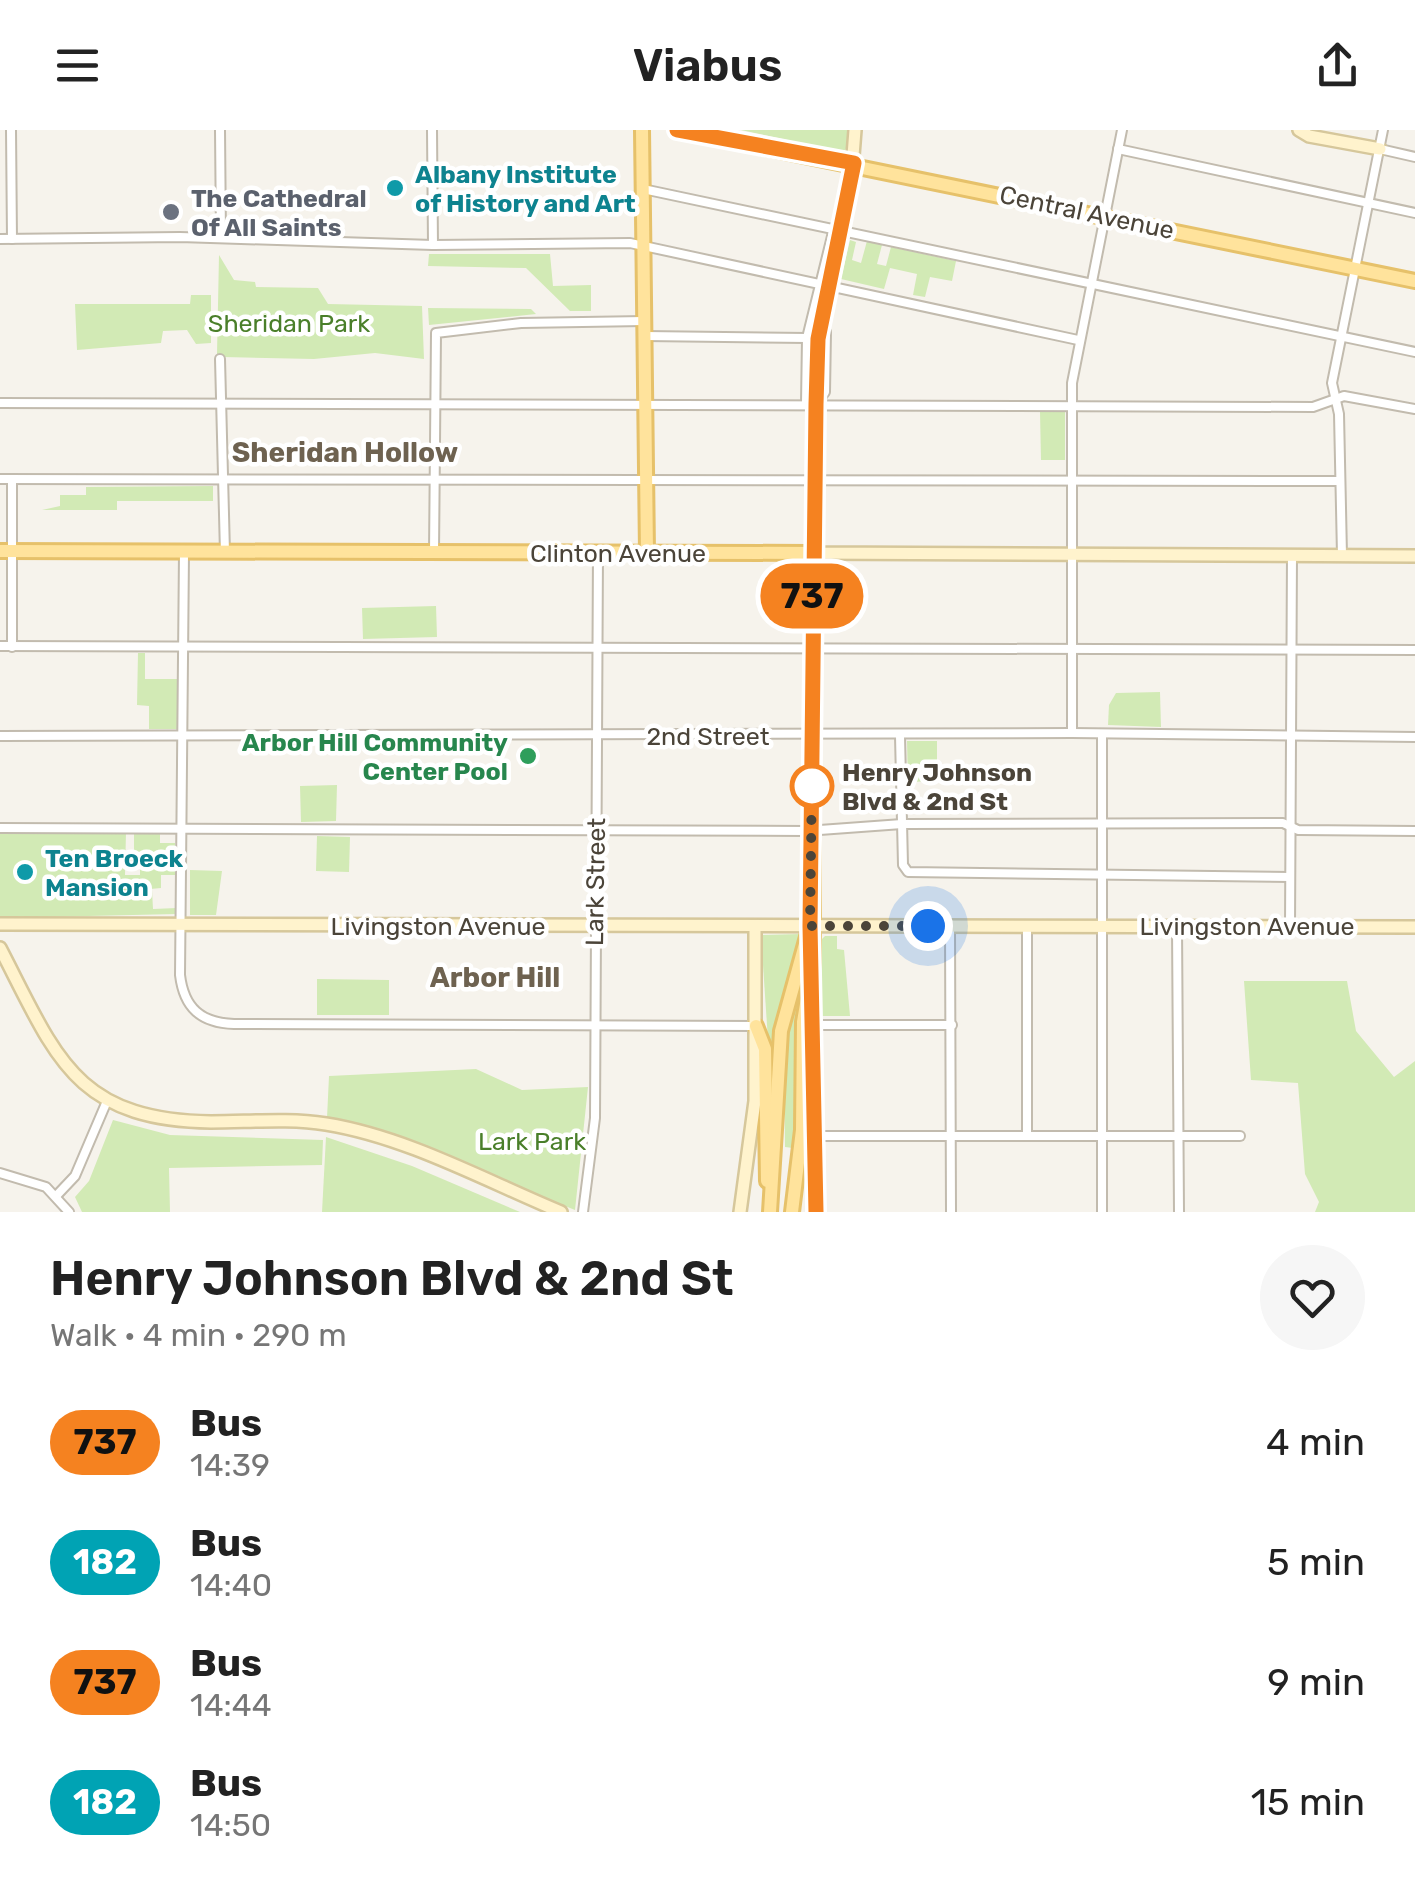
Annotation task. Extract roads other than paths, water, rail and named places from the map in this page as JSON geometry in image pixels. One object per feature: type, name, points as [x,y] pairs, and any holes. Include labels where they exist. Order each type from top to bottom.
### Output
[{"type":"main road","points":[[642,130],[647,553]]},
{"type":"main road","name":"Central Avenue","points":[[677,130],[758,143],[1415,281]]},
{"type":"main road","name":"Central Avenue","points":[[732,130],[758,143]]},
{"type":"main road","name":"Clinton Avenue","points":[[7,551],[813,553]]},
{"type":"main road","points":[[792,1212],[802,1130],[804,1022],[812,974],[813,553]]},
{"type":"main road","points":[[768,1212],[782,1020],[810,926]]},
{"type":"main road","points":[[756,1026],[765,1049],[768,1212]]},
{"type":"street","points":[[11,130],[12,239]]},
{"type":"street","points":[[220,130],[221,237]]},
{"type":"street","points":[[432,130],[432,246]]},
{"type":"street","points":[[813,338],[851,181],[856,130]]},
{"type":"street","points":[[1072,734],[1072,406],[1078,340],[1122,130]]},
{"type":"street","points":[[1299,130],[1309,136],[1415,157]]},
{"type":"street","points":[[1342,555],[1332,383],[1383,130]]},
{"type":"street","points":[[1118,149],[1415,213]]},
{"type":"street","points":[[643,189],[1415,352]]},
{"type":"street","points":[[813,553],[817,480],[811,404],[813,338],[834,228]]},
{"type":"street","points":[[811,404],[825,392],[825,338],[846,230]]},
{"type":"street","points":[[0,239],[221,237],[432,246],[644,245],[1078,340]]},
{"type":"street","points":[[434,553],[436,333],[521,323],[644,321]]},
{"type":"street","points":[[644,336],[813,338]]},
{"type":"street","points":[[220,359],[225,553]]},
{"type":"street","points":[[0,403],[1313,407],[1344,396],[1415,409]]},
{"type":"street","points":[[0,479],[1339,481]]},
{"type":"street","points":[[12,479],[7,551],[12,647]]},
{"type":"street","name":"Lark Street","points":[[583,1212],[595,1118],[598,552]]},
{"type":"street","points":[[184,553],[182,995],[200,1016],[218,1024],[756,1026]]},
{"type":"street","name":"Clinton Avenue","points":[[813,553],[1415,556]]},
{"type":"street","points":[[1290,926],[1292,555]]},
{"type":"street","points":[[0,646],[1415,650]]},
{"type":"street","points":[[1102,735],[1102,1212]]},
{"type":"street","name":"2nd Street","points":[[0,736],[1415,737]]},
{"type":"street","points":[[900,736],[904,869],[942,874],[1290,877]]},
{"type":"street","points":[[0,828],[812,830],[902,824],[1283,823],[1290,828],[1415,830]]},
{"type":"street","name":"Livingston Avenue","points":[[0,924],[1415,927]]},
{"type":"street","points":[[740,1212],[755,1101],[755,926]]},
{"type":"street","points":[[950,926],[951,1212]]},
{"type":"street","points":[[1027,927],[1027,1136]]},
{"type":"street","points":[[1177,927],[1178,1212]]},
{"type":"street","points":[[0,948],[67,1070],[108,1101],[146,1116],[178,1121],[340,1127],[397,1144],[561,1212]]},
{"type":"street","points":[[812,974],[814,1209]]},
{"type":"street","points":[[813,1025],[952,1025]]},
{"type":"street","points":[[57,1195],[75,1176],[108,1101]]},
{"type":"street","points":[[813,1136],[1240,1136]]},
{"type":"street","points":[[0,1173],[36,1182],[57,1195],[70,1212]]},
{"type":"place","name":"Albany Institute of History and Art","points":[[395,188]]},
{"type":"place","name":"The Cathedral Of All Saints","points":[[171,212]]},
{"type":"place","name":"Arbor Hill Community Center Pool","points":[[528,756]]},
{"type":"place","name":"Henry Johnson Blvd & 2nd St","points":[[812,786]]},
{"type":"place","name":"Ten Broeck Mansion","points":[[25,872]]},
{"type":"district","name":"Sheridan Hollow","points":[[345,452]]},
{"type":"district","name":"Arbor Hill","points":[[495,977]]},
{"type":"park label","name":"Sheridan Park","points":[[289,323]]},
{"type":"park label","name":"Lark Park","points":[[532,1141]]}]
